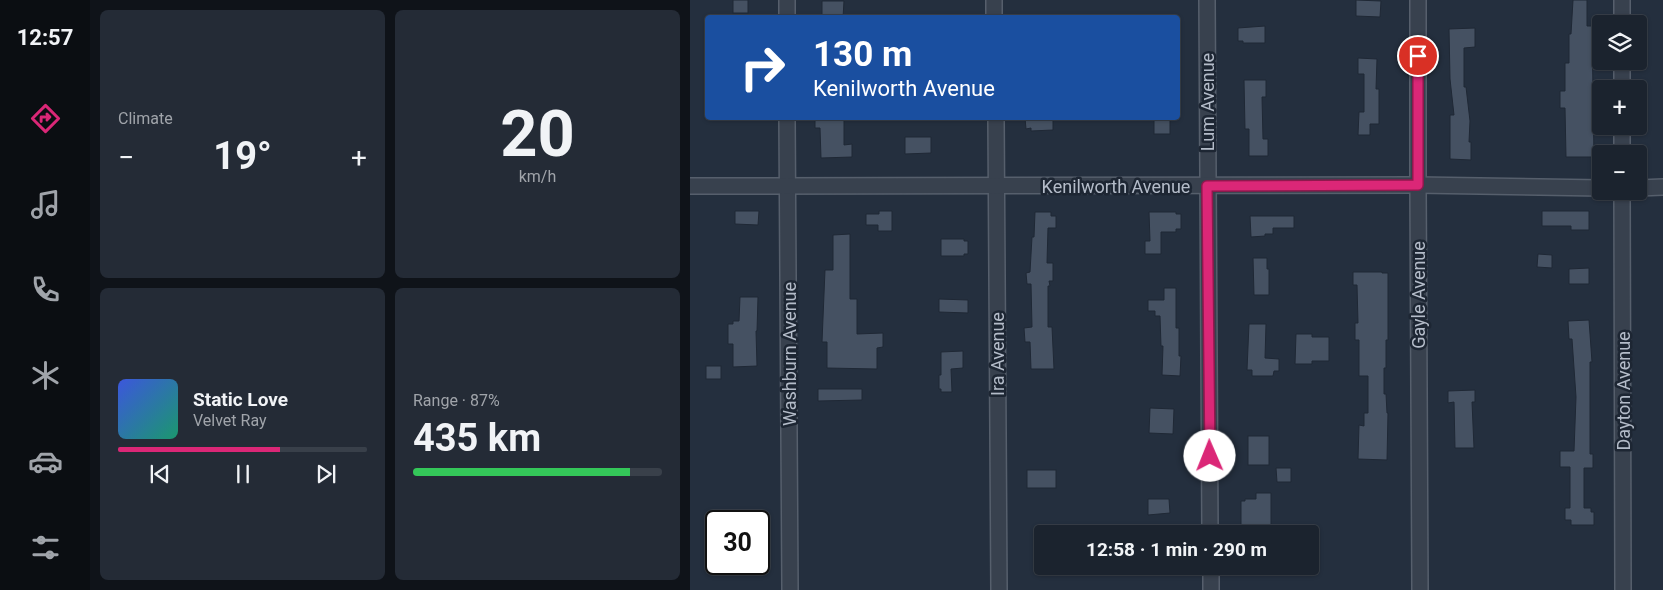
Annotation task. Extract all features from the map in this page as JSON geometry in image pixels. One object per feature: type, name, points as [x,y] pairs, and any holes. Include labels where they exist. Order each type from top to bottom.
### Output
[{"type":"street","points":[[787,0],[787,15]]},
{"type":"street","points":[[994,0],[994,15]]},
{"type":"street","name":"Lum Avenue","points":[[1207,0],[1210,525]]},
{"type":"street","name":"Gayle Avenue","points":[[1418,0],[1420,590]]},
{"type":"street","points":[[1622,0],[1622,15]]},
{"type":"street","name":"Washburn Avenue","points":[[788,120],[790,590]]},
{"type":"street","name":"Ira Avenue","points":[[996,120],[999,590]]},
{"type":"street","name":"Kenilworth Avenue","points":[[690,186],[1418,185],[1592,188]]},
{"type":"street","points":[[1647,188],[1663,187]]},
{"type":"street","name":"Dayton Avenue","points":[[1622,200],[1623,590]]},
{"type":"street","points":[[1210,575],[1211,590]]},
{"type":"building","points":[[733,0],[748,0],[748,13],[733,13]]},
{"type":"building","points":[[1356,0],[1381,1],[1380,17],[1356,16]]},
{"type":"building","points":[[1573,0],[1587,0],[1587,26],[1592,26],[1592,135],[1594,135],[1594,145],[1592,145],[1592,157],[1566,157],[1565,108],[1560,108],[1560,91],[1565,91],[1565,63],[1569,63],[1569,34],[1571,34]]},
{"type":"building","points":[[822,1],[844,1],[843,15],[822,15]]},
{"type":"building","points":[[1265,26],[1265,43],[1243,43],[1243,41],[1238,41],[1238,28]]},
{"type":"building","points":[[1475,28],[1475,47],[1464,48],[1464,87],[1466,87],[1470,121],[1469,142],[1471,142],[1471,160],[1450,159],[1450,115],[1454,115],[1450,79],[1449,29]]},
{"type":"building","points":[[1358,58],[1377,59],[1376,89],[1379,89],[1379,124],[1370,124],[1370,135],[1358,135],[1359,112],[1364,112],[1364,74],[1358,74]]},
{"type":"building","points":[[1244,80],[1266,80],[1266,97],[1262,97],[1263,139],[1268,139],[1268,156],[1249,156],[1249,129],[1245,129]]},
{"type":"building","points":[[815,120],[844,120],[844,145],[852,144],[852,157],[821,158],[820,128],[815,128]]},
{"type":"building","points":[[1025,120],[1053,120],[1053,130],[1031,131],[1031,128],[1026,129]]},
{"type":"building","points":[[1154,120],[1170,120],[1170,134],[1154,134]]},
{"type":"building","points":[[905,137],[931,137],[931,153],[905,154]]},
{"type":"building","points":[[735,211],[759,211],[758,225],[735,224]]},
{"type":"building","points":[[879,211],[892,211],[892,231],[878,231],[878,225],[866,225],[866,214],[879,214]]},
{"type":"building","points":[[1542,211],[1589,211],[1589,230],[1571,230],[1571,226],[1542,226]]},
{"type":"building","points":[[1035,212],[1051,212],[1051,216],[1056,216],[1056,228],[1048,228],[1047,263],[1053,263],[1053,281],[1049,281],[1050,286],[1048,286],[1048,327],[1052,327],[1054,369],[1031,369],[1030,342],[1025,342],[1024,328],[1032,327],[1031,284],[1027,284],[1026,273],[1030,272]]},
{"type":"building","points":[[1149,212],[1176,212],[1176,214],[1181,214],[1181,229],[1176,229],[1176,232],[1161,232],[1161,254],[1145,254],[1145,241],[1150,241]]},
{"type":"building","points":[[1250,216],[1294,216],[1294,228],[1273,228],[1273,234],[1251,237]]},
{"type":"building","points":[[850,234],[850,299],[857,299],[857,334],[883,333],[883,347],[877,348],[877,369],[827,368],[827,342],[822,342],[825,270],[833,270],[833,235]]},
{"type":"building","points":[[941,239],[964,239],[964,241],[968,241],[968,254],[964,254],[964,256],[941,256]]},
{"type":"building","points":[[1538,254],[1552,255],[1552,268],[1537,267]]},
{"type":"building","points":[[1253,258],[1267,258],[1269,295],[1254,295]]},
{"type":"building","points":[[1589,268],[1589,284],[1569,284],[1569,269]]},
{"type":"building","points":[[1353,272],[1388,273],[1388,340],[1386,340],[1386,368],[1384,368],[1384,394],[1386,394],[1388,413],[1387,460],[1358,459],[1359,425],[1364,426],[1364,413],[1368,413],[1368,376],[1359,376],[1359,340],[1355,340],[1355,323],[1358,323],[1357,285],[1353,285]]},
{"type":"building","points":[[1164,288],[1176,288],[1176,328],[1179,328],[1179,356],[1181,356],[1180,376],[1162,375],[1163,346],[1161,346],[1160,316],[1155,316],[1155,311],[1148,311],[1148,300],[1164,300]]},
{"type":"building","points":[[740,297],[758,297],[756,331],[757,366],[733,367],[733,344],[728,344],[728,324],[733,324],[733,321],[739,321]]},
{"type":"building","points":[[939,299],[968,300],[968,313],[939,312]]},
{"type":"building","points":[[1589,320],[1592,362],[1590,362],[1590,454],[1593,454],[1593,468],[1584,468],[1584,508],[1591,508],[1591,512],[1594,512],[1594,525],[1571,525],[1571,520],[1565,520],[1565,508],[1570,508],[1570,467],[1560,467],[1560,451],[1574,451],[1576,397],[1572,339],[1569,339],[1568,321]]},
{"type":"building","points":[[1249,324],[1266,324],[1265,358],[1279,359],[1279,371],[1274,371],[1273,376],[1252,376],[1252,370],[1247,370]]},
{"type":"building","points":[[1296,334],[1312,334],[1312,337],[1329,337],[1329,361],[1295,364]]},
{"type":"building","points":[[963,351],[963,368],[951,369],[952,392],[941,392],[941,389],[939,389],[939,375],[941,375],[941,352]]},
{"type":"building","points":[[706,366],[721,366],[721,379],[706,379]]},
{"type":"building","points":[[818,389],[862,389],[862,400],[818,401]]},
{"type":"building","points":[[1475,390],[1475,402],[1472,402],[1474,448],[1455,448],[1454,402],[1448,403],[1448,391]]},
{"type":"building","points":[[1150,408],[1174,409],[1173,434],[1149,433]]},
{"type":"building","points":[[1248,436],[1269,436],[1269,465],[1248,465]]},
{"type":"building","points":[[1276,468],[1291,468],[1291,482],[1277,482]]},
{"type":"building","points":[[1027,470],[1056,470],[1056,488],[1027,488]]},
{"type":"building","points":[[1256,493],[1271,493],[1271,525],[1241,525],[1241,501],[1256,499]]},
{"type":"building","points":[[1148,499],[1169,499],[1170,513],[1148,515]]},
{"type":"route","points":[[1210,456],[1207,186],[1418,185],[1418,56]]}]
